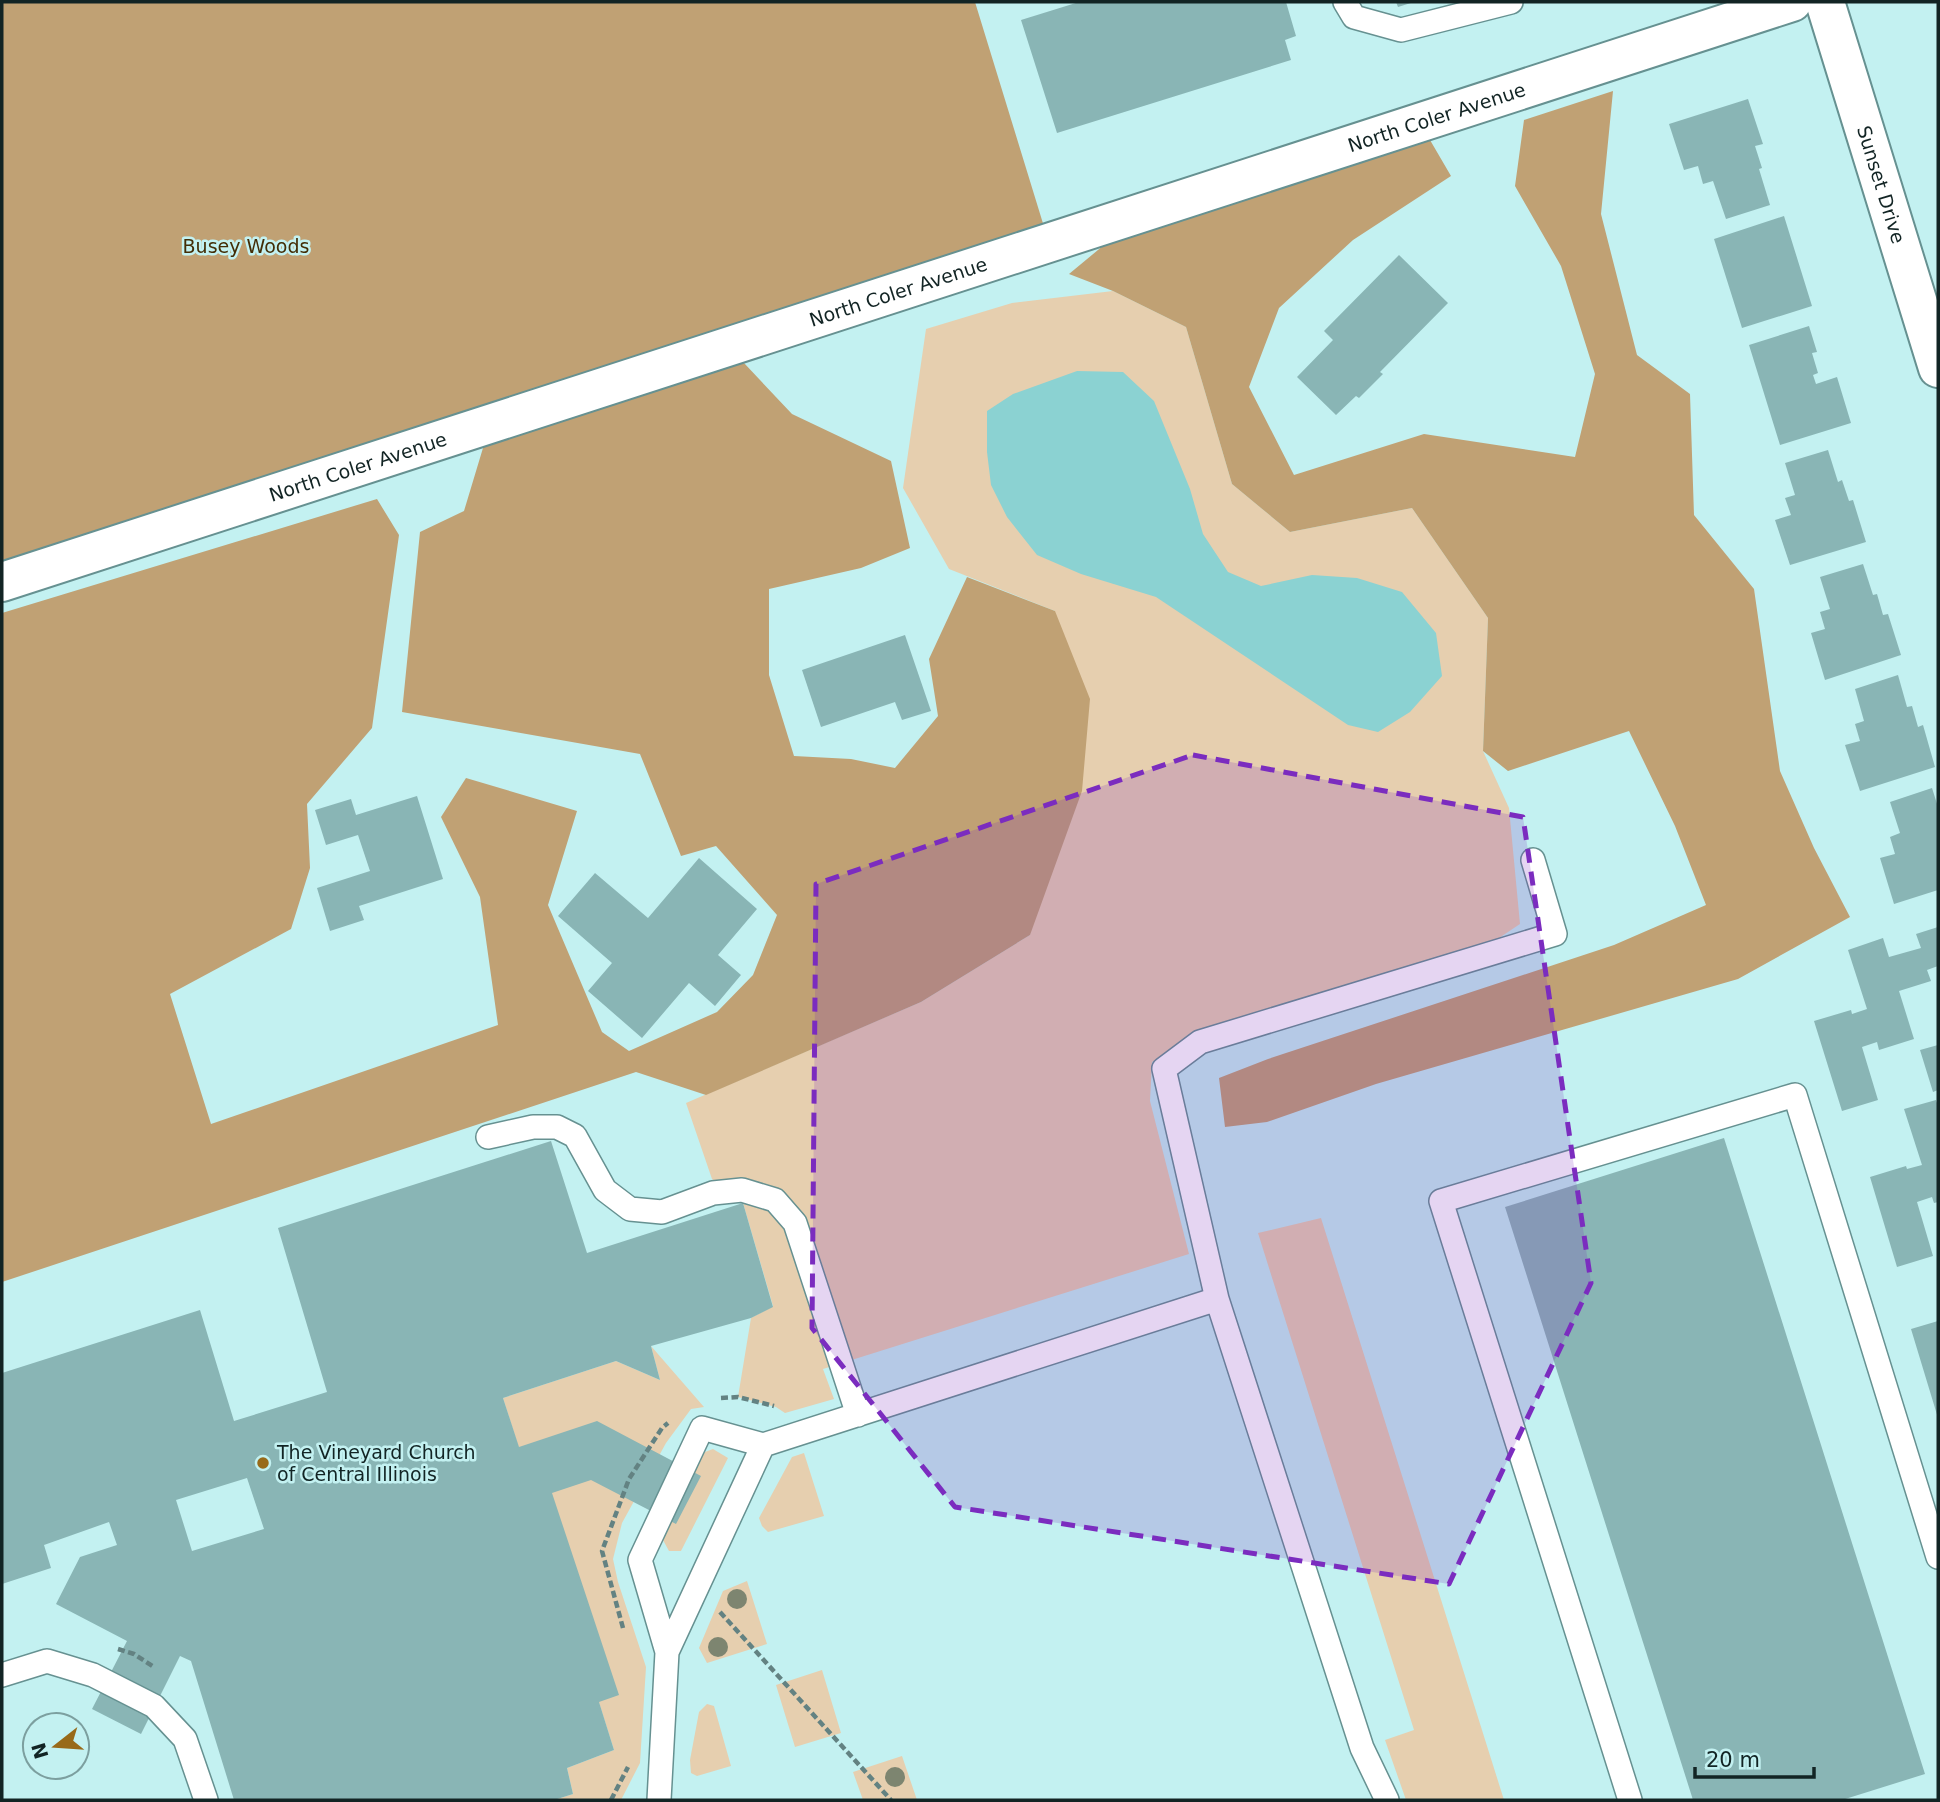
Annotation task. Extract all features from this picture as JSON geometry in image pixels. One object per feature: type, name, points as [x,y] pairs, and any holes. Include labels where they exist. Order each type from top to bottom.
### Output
[{"type":"street","name":"North Coler Avenue","points":[[2,582],[1792,2]]},
{"type":"street","name":"Sunset Drive","points":[[1825,2],[1938,368]]},
{"type":"lane","points":[[1345,2],[1354,17],[1401,30],[1511,2]]},
{"type":"lane","points":[[1387,1800],[1362,1748],[1217,1299],[1164,1069],[1200,1042],[1555,934],[1532,860]]},
{"type":"lane","points":[[1630,1800],[1441,1201],[1794,1094],[1931,1509],[1938,1557]]},
{"type":"lane","points":[[488,1137],[533,1127],[557,1128],[575,1136],[605,1190],[630,1209],[662,1212],[713,1193],[742,1190],[775,1200],[795,1223],[858,1415]]},
{"type":"lane","points":[[659,1800],[667,1652],[640,1560],[702,1428],[763,1446],[1217,1299]]},
{"type":"lane","points":[[667,1652],[763,1446]]},
{"type":"lane","points":[[2,1675],[47,1661],[93,1675],[154,1706],[185,1739],[206,1800]]},
{"type":"path","points":[[602,1551],[644,1573]]},
{"type":"path","points":[[692,1597],[719,1611],[891,1800]]},
{"type":"highlighted area","points":[[1193,755],[1523,817],[1591,1283],[1449,1584],[955,1507],[812,1328],[816,884]]},
{"type":"shaded area","points":[[1113,291],[1186,327],[1232,484],[1290,532],[1412,508],[1488,618],[1483,751],[1509,808],[1520,924],[1487,946],[1193,1038],[1152,1062],[1150,1101],[1189,1254],[823,1369],[834,1399],[785,1413],[776,1407],[738,1397],[751,1318],[773,1306],[743,1203],[712,1179],[686,1103],[921,1002],[1030,935],[1055,611],[949,569],[903,488],[926,329],[1012,303]]},
{"type":"shaded area","points":[[1321,1218],[1504,1800],[1406,1800],[1385,1740],[1414,1730],[1258,1233]]},
{"type":"shaded area","points":[[651,1346],[704,1407],[691,1409],[666,1443],[622,1523],[613,1559],[646,1667],[640,1763],[621,1800],[554,1800],[573,1794],[567,1768],[614,1750],[503,1398],[616,1361],[660,1380]]},
{"type":"shaded area","points":[[713,1449],[728,1458],[681,1551],[669,1551],[663,1540],[697,1465],[705,1452]]},
{"type":"shaded area","points":[[804,1453],[824,1516],[768,1532],[759,1518],[792,1457]]},
{"type":"shaded area","points":[[747,1581],[767,1644],[707,1663],[699,1648],[723,1591]]},
{"type":"shaded area","points":[[822,1670],[841,1733],[795,1747],[776,1685]]},
{"type":"shaded area","points":[[707,1704],[714,1706],[731,1766],[697,1776],[691,1773],[690,1760],[699,1712]]},
{"type":"shaded area","points":[[902,1756],[917,1800],[863,1800],[853,1772]]},
{"type":"green space","name":"Busey Woods","points":[[2,2],[975,2],[1049,243],[2,582]]},
{"type":"green space","points":[[1613,91],[1601,214],[1637,355],[1690,394],[1694,515],[1754,589],[1780,771],[1814,848],[1850,917],[1738,979],[1376,1084],[1267,1122],[1225,1127],[1219,1078],[1268,1059],[1614,945],[1706,905],[1675,826],[1629,731],[1508,771],[1483,751],[1488,618],[1412,508],[1290,532],[1232,484],[1186,327],[1113,291],[1069,274],[1104,245],[1430,140],[1451,176],[1353,240],[1279,308],[1249,387],[1294,475],[1424,434],[1575,457],[1595,374],[1561,266],[1515,186],[1524,120]]},
{"type":"green space","points":[[744,363],[792,414],[891,461],[910,548],[861,568],[769,589],[769,675],[794,756],[851,759],[895,768],[938,716],[929,659],[967,577],[1055,611],[1090,699],[1082,791],[1030,935],[921,1002],[706,1095],[636,1072],[2,1282],[2,613],[377,499],[399,535],[372,728],[307,804],[310,868],[291,929],[170,994],[211,1124],[498,1025],[480,897],[441,817],[466,778],[577,811],[548,905],[602,1032],[629,1051],[717,1012],[753,975],[777,915],[716,846],[681,856],[640,754],[402,712],[420,532],[464,511],[486,438]]},
{"type":"water","points":[[1077,371],[1123,372],[1154,401],[1190,489],[1203,534],[1228,572],[1261,586],[1312,575],[1357,578],[1402,592],[1436,633],[1442,676],[1410,712],[1378,732],[1348,725],[1156,597],[1081,574],[1037,555],[1007,517],[991,485],[987,452],[987,411],[1013,394]]},
{"type":"building","points":[[1079,2],[1286,2],[1296,36],[1285,40],[1291,60],[1057,133],[1021,20]]},
{"type":"building","points":[[1396,2],[1414,2],[1398,7]]},
{"type":"building","points":[[1748,99],[1763,144],[1755,146],[1770,205],[1726,219],[1713,181],[1703,184],[1698,166],[1684,170],[1669,124]]},
{"type":"building","points":[[1784,216],[1812,306],[1742,328],[1714,239]]},
{"type":"building","points":[[1399,255],[1448,303],[1380,372],[1383,374],[1359,398],[1356,396],[1336,415],[1297,377],[1333,340],[1324,331]]},
{"type":"building","points":[[1809,326],[1817,352],[1812,353],[1818,373],[1813,375],[1816,384],[1837,377],[1851,423],[1780,445],[1749,345]]},
{"type":"building","points":[[1828,450],[1838,482],[1842,480],[1849,501],[1853,500],[1866,542],[1790,565],[1775,520],[1791,515],[1785,498],[1795,495],[1785,463]]},
{"type":"building","points":[[1863,564],[1883,615],[1888,614],[1901,655],[1825,680],[1811,633],[1825,629],[1820,612],[1830,609],[1820,577]]},
{"type":"building","points":[[905,635],[931,711],[902,720],[895,702],[821,727],[802,670]]},
{"type":"building","points":[[1898,675],[1907,707],[1912,706],[1918,727],[1923,725],[1935,767],[1860,791],[1845,745],[1860,741],[1855,724],[1864,721],[1855,689]]},
{"type":"building","points":[[1932,788],[1938,807],[1938,890],[1894,904],[1880,858],[1895,854],[1890,837],[1900,833],[1890,802]]},
{"type":"building","points":[[417,796],[443,879],[359,906],[364,920],[330,931],[317,888],[370,871],[358,835],[326,845],[315,810],[351,799],[356,815]]},
{"type":"building","points":[[699,858],[757,909],[718,955],[741,975],[715,1006],[689,983],[642,1038],[588,991],[612,963],[558,916],[595,873],[648,918]]},
{"type":"building","points":[[1938,927],[1938,966],[1927,970],[1931,981],[1899,991],[1914,1039],[1879,1050],[1877,1042],[1862,1047],[1878,1100],[1842,1111],[1814,1021],[1851,1010],[1852,1014],[1867,1009],[1848,950],[1883,938],[1889,957],[1921,948],[1916,934]]},
{"type":"building","points":[[1938,1045],[1938,1090],[1933,1092],[1920,1050]]},
{"type":"building","points":[[1936,1100],[1938,1202],[1934,1203],[1932,1197],[1917,1202],[1933,1256],[1897,1267],[1870,1177],[1906,1166],[1907,1169],[1922,1165],[1904,1109]]},
{"type":"building","points":[[1724,1138],[1925,1774],[1842,1800],[1693,1800],[1505,1207]]},
{"type":"building","name":"The Vineyard Church of Central Illinois","points":[[551,1141],[587,1253],[743,1203],[773,1307],[751,1318],[651,1346],[660,1380],[616,1361],[503,1398],[519,1447],[597,1421],[701,1476],[676,1524],[591,1480],[552,1493],[619,1695],[599,1702],[614,1750],[567,1768],[573,1794],[554,1800],[234,1800],[191,1661],[180,1656],[141,1734],[92,1709],[127,1641],[56,1604],[80,1557],[117,1545],[109,1522],[44,1545],[51,1568],[2,1584],[2,1373],[200,1310],[234,1421],[327,1392],[278,1228]],"holes":[[[247,1478],[264,1529],[192,1551],[176,1500]]]},
{"type":"building","points":[[1938,1321],[1938,1418],[1911,1329]]},
{"type":"place","name":"The Vineyard Church of Central Illinois","points":[[263,1463]]}]
